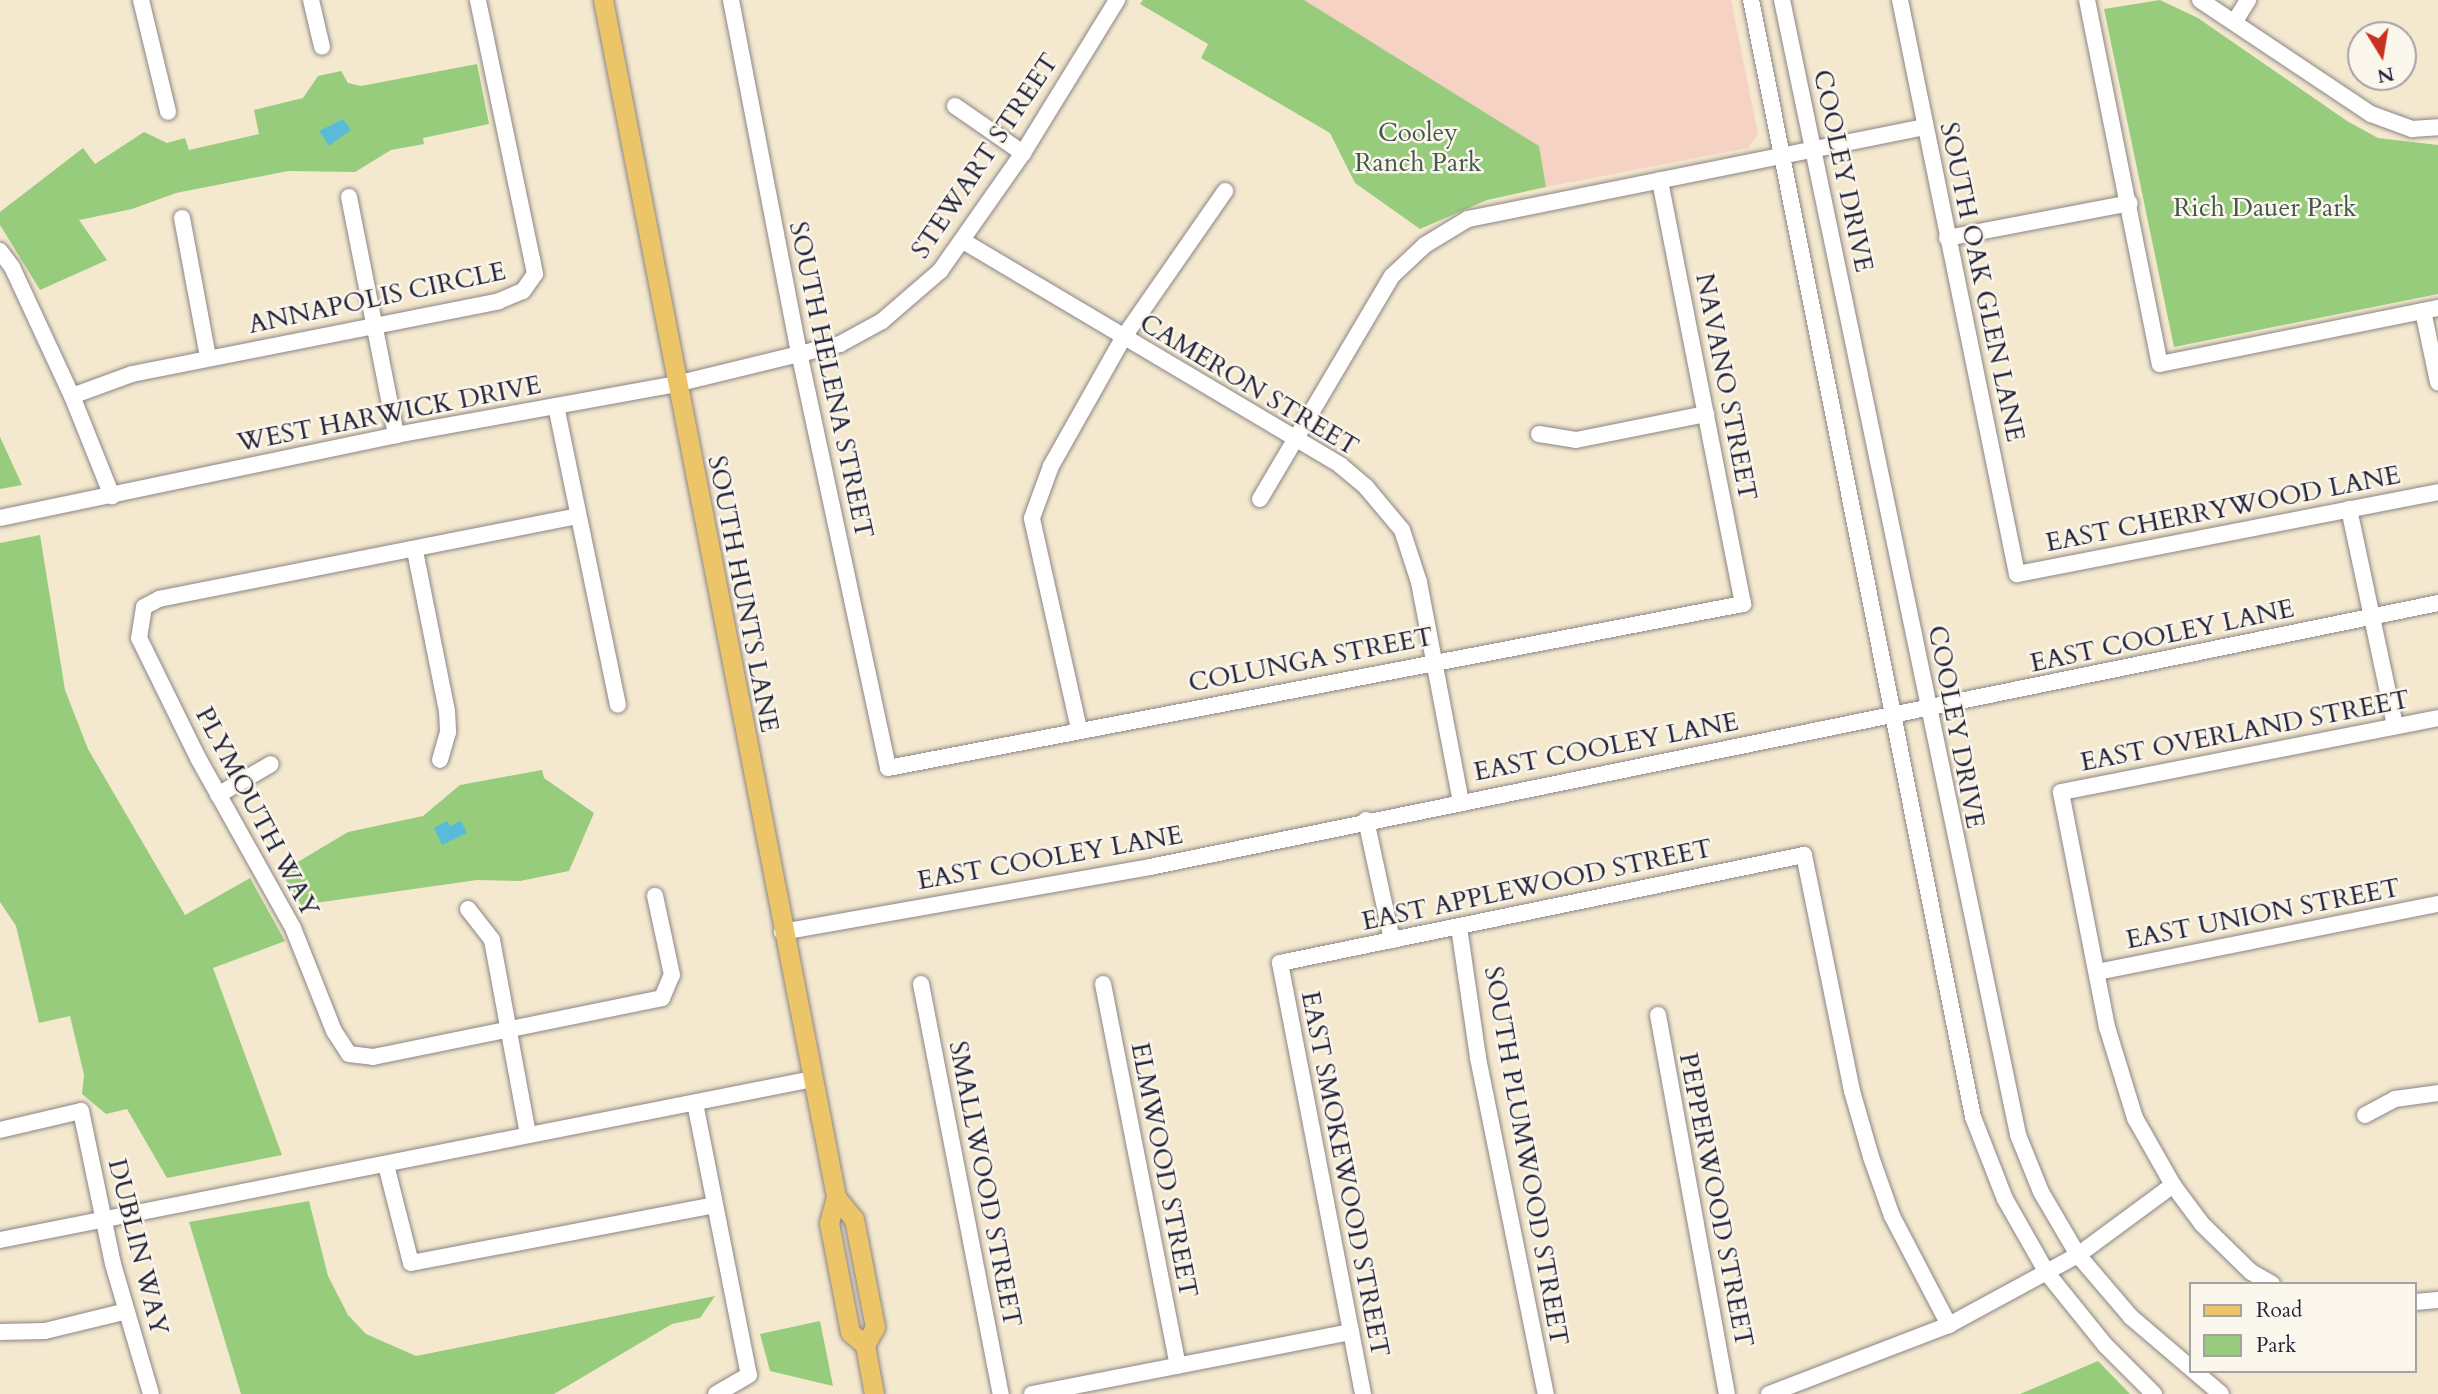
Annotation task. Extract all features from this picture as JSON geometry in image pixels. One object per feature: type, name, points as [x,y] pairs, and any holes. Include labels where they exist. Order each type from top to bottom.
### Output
[{"type":"main road","name":"SOUTH HUNTS LANE","points":[[603,0],[782,932],[836,1196],[830,1223],[850,1332],[864,1345],[874,1394]]},
{"type":"street","points":[[141,0],[167,112]]},
{"type":"street","points":[[311,0],[323,47]]},
{"type":"street","name":"ANNAPOLIS CIRCLE","points":[[72,396],[108,379],[513,297],[531,284],[535,274],[478,0]]},
{"type":"street","name":"SOUTH HELENA STREET","points":[[731,0],[800,357],[888,768]]},
{"type":"street","name":"STEWART STREET","points":[[676,384],[800,357],[840,344],[882,321],[940,271],[1023,153],[1117,0]]},
{"type":"street","points":[[1751,0],[1973,1117],[2005,1199],[2047,1273],[2106,1346],[2154,1394]]},
{"type":"street","name":"COOLEY DRIVE","points":[[1782,0],[1927,708],[2018,1135],[2041,1192],[2078,1255],[2131,1317],[2190,1367]]},
{"type":"street","name":"SOUTH OAK GLEN LANE","points":[[1900,0],[2017,574]]},
{"type":"street","points":[[2087,0],[2130,203],[2160,364],[2431,310],[2438,382]]},
{"type":"street","points":[[2200,0],[2371,114],[2393,125],[2438,127]]},
{"type":"street","points":[[2235,22],[2248,0]]},
{"type":"street","points":[[955,106],[1023,153]]},
{"type":"street","points":[[1260,499],[1392,276],[1425,245],[1485,213],[1925,127]]},
{"type":"street","name":"NAVANO STREET","points":[[1660,180],[1743,604]]},
{"type":"street","points":[[1079,729],[1032,519],[1051,466],[1123,338],[1225,191]]},
{"type":"street","points":[[349,197],[396,435]]},
{"type":"street","points":[[1947,238],[2130,203]]},
{"type":"street","points":[[182,218],[208,358]]},
{"type":"street","name":"CAMERON STREET","points":[[963,241],[1296,438],[1366,486],[1402,530],[1419,582],[1461,802]]},
{"type":"street","points":[[0,251],[12,267],[72,396],[112,496]]},
{"type":"street","name":"WEST HARWICK DRIVE","points":[[0,518],[396,435],[676,384]]},
{"type":"street","points":[[556,406],[618,705]]},
{"type":"street","points":[[1539,434],[1576,440],[1706,414]]},
{"type":"street","name":"EAST CHERRYWOOD LANE","points":[[2017,574],[2438,492]]},
{"type":"street","points":[[2349,509],[2375,616],[2395,726]]},
{"type":"street","name":"PLYMOUTH WAY","points":[[578,516],[415,551],[159,599],[144,607],[139,638],[218,795],[293,928],[334,1031],[349,1054],[373,1057],[662,998],[672,975],[655,896]]},
{"type":"street","points":[[415,551],[447,711],[448,732],[440,760]]},
{"type":"street","name":"EAST COOLEY LANE","points":[[782,932],[1150,867],[1366,820],[2438,603]]},
{"type":"street","name":"COLUNGA STREET","points":[[888,768],[1079,729],[1743,604]]},
{"type":"street","name":"EAST OVERLAND STREET","points":[[2097,972],[2061,792],[2438,718]]},
{"type":"street","points":[[218,795],[271,764]]},
{"type":"street","points":[[1366,820],[1392,940]]},
{"type":"street","name":"EAST APPLEWOOD STREET","points":[[1280,963],[1804,855],[1852,1091],[1871,1157],[1892,1216],[1950,1325]]},
{"type":"street","name":"EAST UNION STREET","points":[[2097,972],[2438,904]]},
{"type":"street","points":[[467,909],[492,940],[511,1029],[528,1134]]},
{"type":"street","name":"SOUTH PLUMWOOD STREET","points":[[1459,927],[1478,1058],[1546,1394]]},
{"type":"street","name":"EAST SMOKEWOOD STREET","points":[[1280,963],[1363,1394]]},
{"type":"street","points":[[2097,972],[2119,1075],[2135,1118],[2173,1185],[2225,1248],[2269,1282]]},
{"type":"street","name":"SMALLWOOD STREET","points":[[921,984],[1002,1394]]},
{"type":"street","name":"ELMWOOD STREET","points":[[1103,985],[1178,1366]]},
{"type":"street","name":"PEPPERWOOD STREET","points":[[1658,1015],[1727,1394]]},
{"type":"street","points":[[0,1240],[105,1222],[528,1134],[812,1079]]},
{"type":"street","points":[[2365,1115],[2395,1099],[2438,1093]]},
{"type":"street","points":[[695,1102],[749,1375],[716,1394]]},
{"type":"street","name":"DUBLIN WAY","points":[[0,1130],[80,1111],[127,1311],[151,1394]]},
{"type":"street","points":[[386,1165],[411,1263],[714,1205]]},
{"type":"street","points":[[1769,1394],[1950,1325],[2078,1255],[2173,1185]]},
{"type":"street","points":[[2417,1302],[2438,1300]]},
{"type":"street","points":[[0,1332],[45,1331],[127,1311]]},
{"type":"street","points":[[1032,1394],[1351,1332]]},
{"type":"street","name":"COOLEY DRIVE","points":[[2196,1373],[2221,1394]]},
{"type":"shaded area","points":[[1304,0],[1731,0],[1758,134],[1748,148],[1546,187],[1538,146]]},
{"type":"green space","name":"Cooley Ranch Park","points":[[1143,0],[1304,0],[1539,146],[1546,187],[1487,200],[1420,229],[1355,183],[1330,133],[1201,58],[1208,44],[1140,4]]},
{"type":"green space","name":"Rich Dauer Park","points":[[2160,0],[2198,18],[2347,121],[2378,138],[2438,145],[2438,294],[2174,347],[2104,9]]},
{"type":"green space","points":[[477,64],[489,124],[423,138],[424,144],[391,150],[355,172],[288,171],[176,193],[132,209],[79,220],[107,260],[40,290],[0,225],[0,212],[83,148],[95,164],[144,132],[167,143],[185,138],[189,150],[259,134],[254,110],[303,98],[318,76],[341,71],[348,83],[361,86]]},
{"type":"green space","points":[[0,437],[22,485],[0,489]]},
{"type":"green space","points":[[40,535],[65,690],[88,749],[185,915],[250,878],[285,941],[213,968],[282,1155],[167,1178],[127,1109],[106,1114],[82,1094],[84,1075],[70,1016],[39,1023],[16,926],[0,902],[0,543]]},
{"type":"green space","points":[[542,770],[544,778],[594,813],[569,871],[520,881],[477,880],[301,905],[281,872],[348,832],[423,816],[460,785]]},
{"type":"green space","points":[[309,1201],[328,1276],[348,1315],[366,1334],[416,1356],[715,1296],[700,1318],[672,1324],[554,1394],[241,1394],[189,1222]]},
{"type":"green space","points":[[820,1321],[833,1386],[770,1371],[760,1334]]},
{"type":"green space","points":[[2098,1361],[2130,1394],[2020,1394]]},
{"type":"water","points":[[343,119],[351,130],[329,146],[319,131]]},
{"type":"water","points":[[447,821],[450,826],[461,821],[467,833],[442,845],[434,828]]}]
